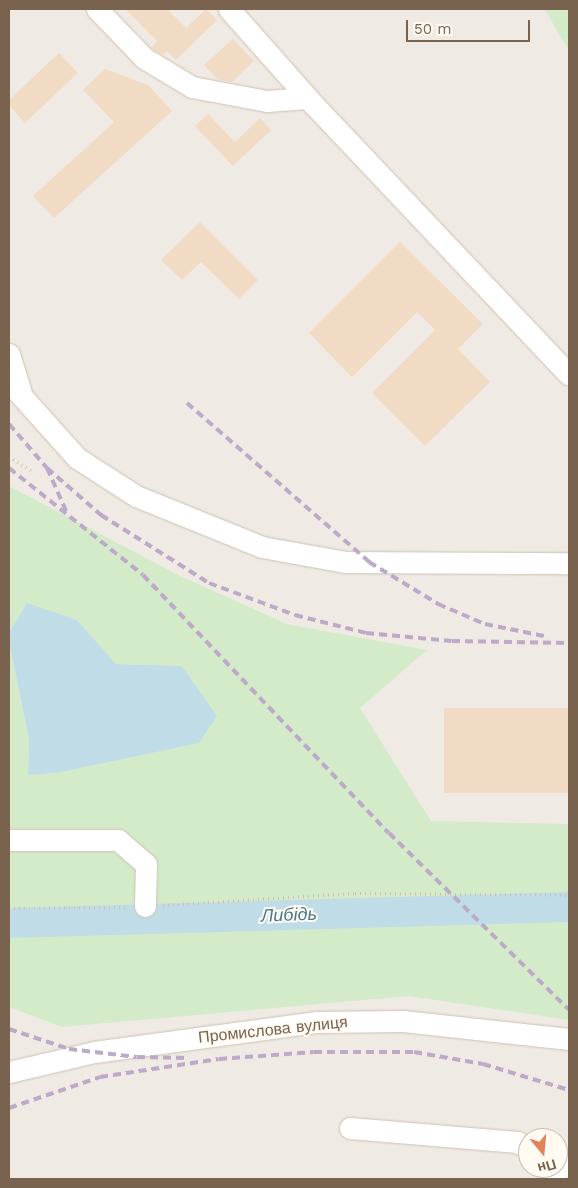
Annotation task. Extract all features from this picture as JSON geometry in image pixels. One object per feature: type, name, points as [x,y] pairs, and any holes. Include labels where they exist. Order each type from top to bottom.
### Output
[{"type":"street","points":[[97,9],[144,58],[192,87],[267,101],[307,98]]},
{"type":"street","points":[[229,9],[307,98],[569,375]]},
{"type":"street","points":[[9,354],[16,390],[77,458],[136,496],[262,547],[345,562],[569,563]]},
{"type":"street","points":[[9,840],[118,840],[146,864],[145,906]]},
{"type":"street","name":"Промислова вулиця","points":[[9,1072],[94,1052],[317,1022],[403,1021],[569,1039]]},
{"type":"street","points":[[350,1128],[518,1143]]},
{"type":"street","points":[[550,1179],[569,1160]]},
{"type":"path","points":[[9,456],[31,471]]},
{"type":"path","points":[[9,908],[145,906],[355,892],[569,895]]},
{"type":"shaded area","points":[[9,9],[569,9],[569,1179],[9,1179]]},
{"type":"green space","points":[[545,9],[569,9],[569,50],[561,38]]},
{"type":"green space","points":[[9,486],[180,576],[287,624],[427,650],[360,708],[431,821],[569,824],[569,1020],[409,996],[62,1027],[9,1007],[9,642],[29,739],[28,775],[57,773],[198,743],[182,666],[115,664],[77,620],[27,604],[9,633]]},
{"type":"water","points":[[27,603],[77,620],[116,664],[182,666],[217,716],[199,743],[57,773],[28,775],[29,739],[9,642],[9,633]]},
{"type":"building","points":[[125,9],[167,9],[186,28],[206,9],[217,20],[176,60],[167,51],[163,55],[152,48],[157,41]]},
{"type":"building","points":[[233,39],[254,61],[232,82],[217,79],[204,65]]},
{"type":"building","points":[[59,53],[78,73],[25,123],[9,105],[9,100]]},
{"type":"building","points":[[105,69],[148,85],[172,111],[54,218],[33,196],[114,122],[83,90]]},
{"type":"building","points":[[208,114],[235,142],[260,118],[271,130],[233,166],[195,126]]},
{"type":"building","points":[[200,222],[258,280],[239,299],[201,262],[182,280],[161,260]]},
{"type":"building","points":[[400,242],[483,324],[458,349],[490,382],[425,446],[372,393],[435,330],[417,312],[352,377],[309,333]]},
{"type":"building","points":[[444,708],[569,708],[569,793],[444,793]]},
{"type":"waterway","name":"Либідь","points":[[9,923],[569,907]]},
{"type":"railway","points":[[187,403],[369,562],[438,604],[485,624],[549,637]]},
{"type":"railway","points":[[9,424],[47,468],[67,513]]},
{"type":"railway","points":[[9,468],[143,575],[389,833],[569,1010]]},
{"type":"railway","points":[[47,468],[101,515],[209,583],[295,615],[366,633],[452,641],[569,643]]},
{"type":"railway","points":[[9,1029],[69,1049],[137,1057],[189,1058]]},
{"type":"railway","points":[[9,1108],[100,1077],[219,1059],[314,1052],[414,1052],[483,1064],[569,1090]]}]
